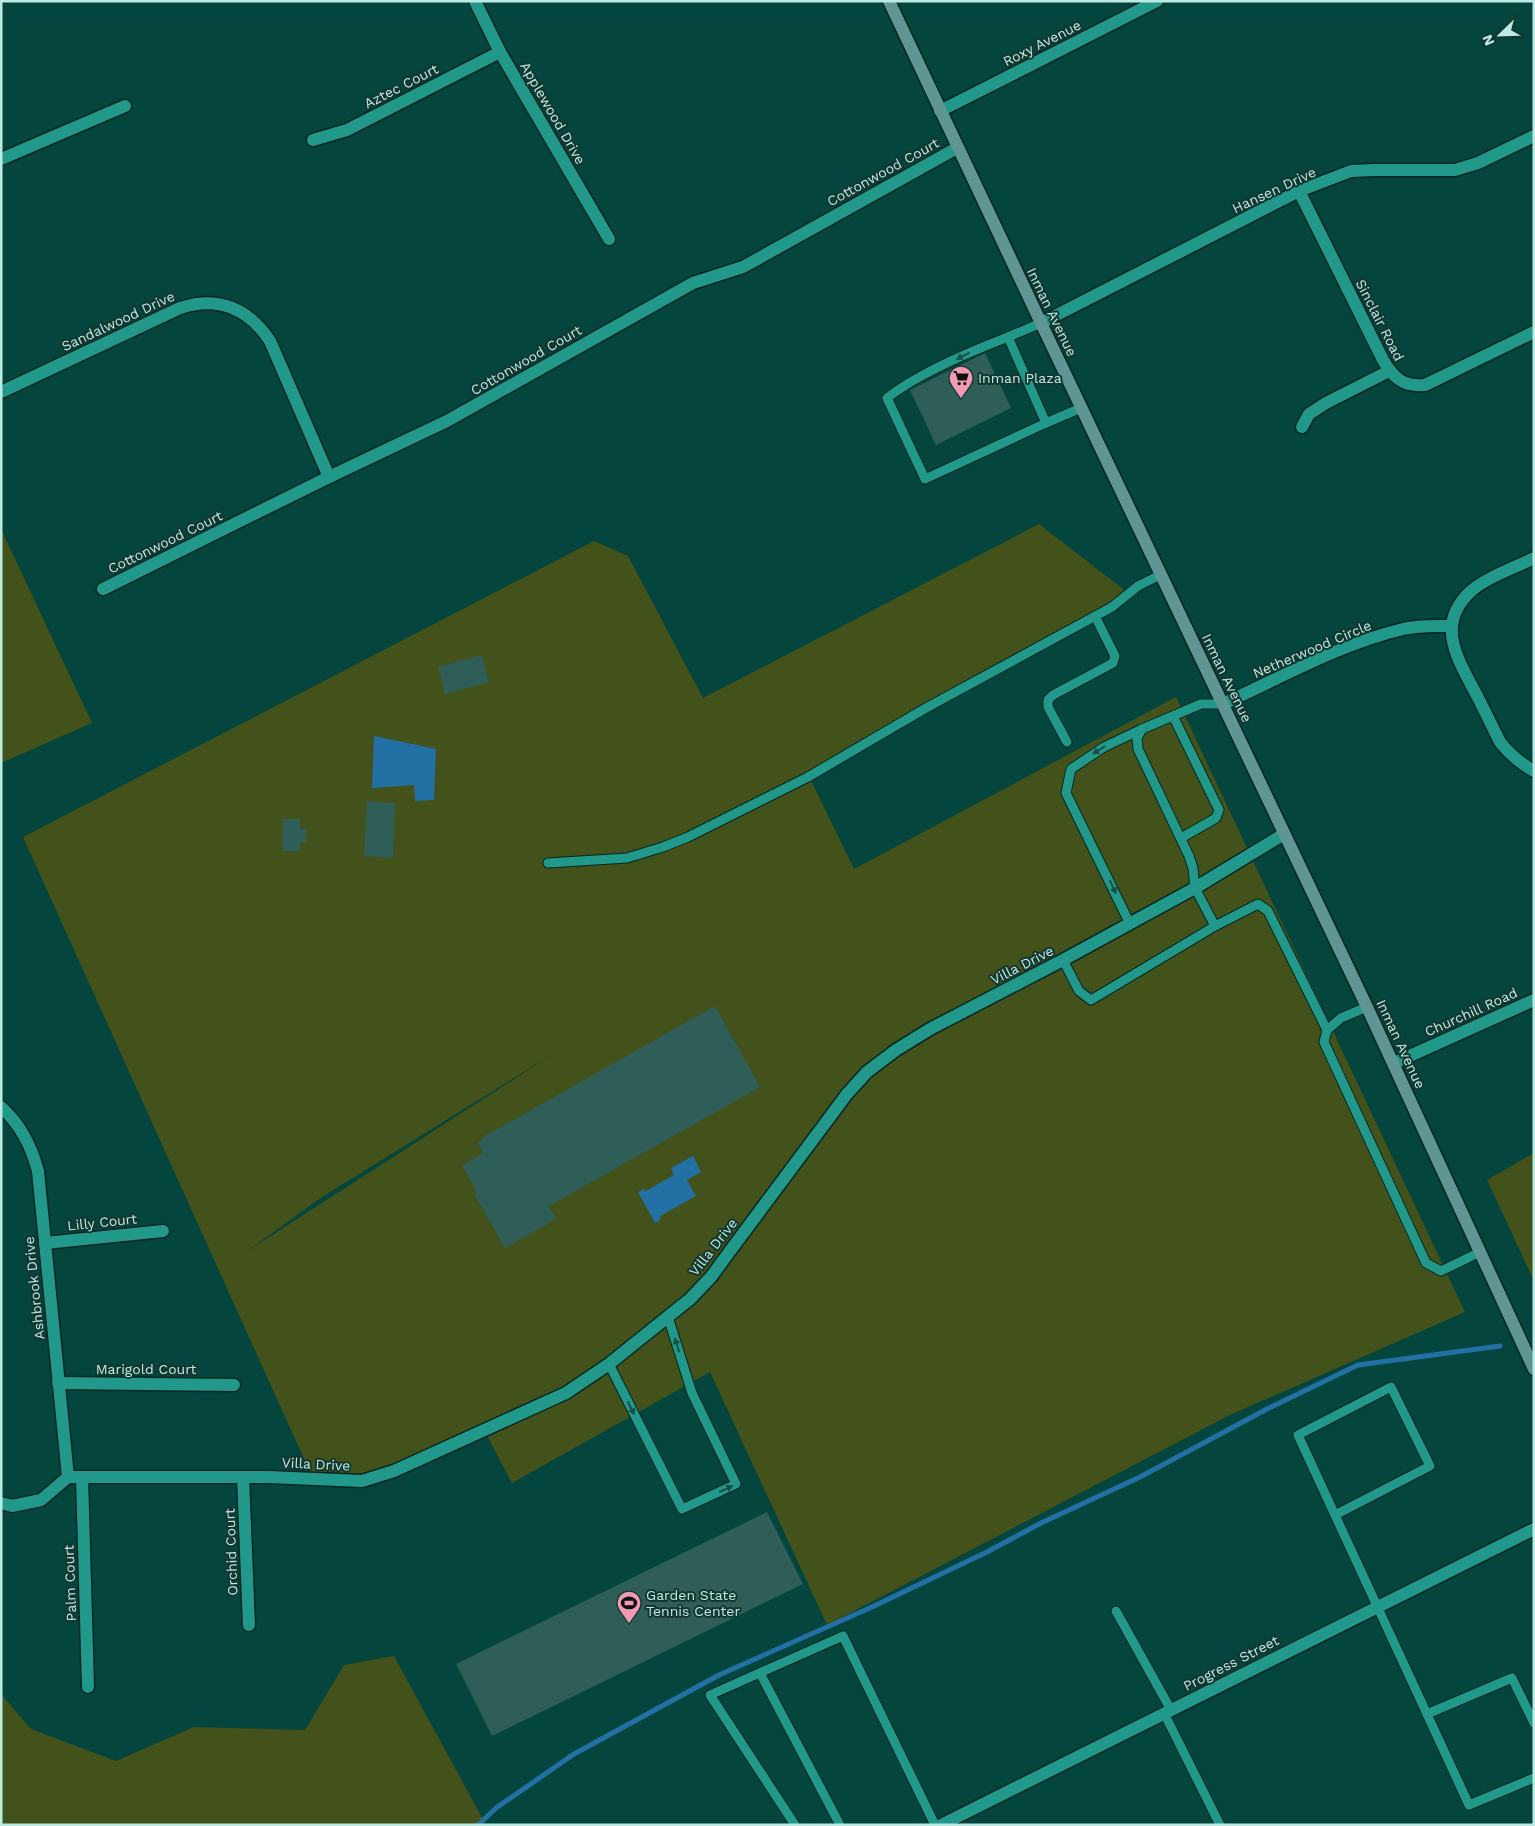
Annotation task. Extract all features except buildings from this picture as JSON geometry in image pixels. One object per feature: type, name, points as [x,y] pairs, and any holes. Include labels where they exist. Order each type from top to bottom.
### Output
[{"type":"main road","name":"Inman Avenue","points":[[889,1],[1040,323],[1160,575],[1224,704],[1394,1064],[1534,1369]]},
{"type":"street","name":"Applewood Drive","points":[[475,1],[500,52],[608,239]]},
{"type":"street","name":"Roxy Avenue","points":[[940,111],[1157,1]]},
{"type":"street","name":"Aztec Court","points":[[313,140],[347,130],[500,52]]},
{"type":"street","points":[[1,159],[125,106]]},
{"type":"street","name":"Hansen Drive","points":[[1040,323],[1299,191],[1351,171],[1455,170],[1478,163],[1534,136]]},
{"type":"street","name":"Cottonwood Court","points":[[103,590],[329,477],[447,421],[693,283],[743,267],[957,148]]},
{"type":"street","name":"Sinclair Road","points":[[1299,191],[1389,371],[1396,379],[1405,384],[1425,385],[1534,332]]},
{"type":"street","name":"Sandalwood Drive","points":[[1,392],[180,308],[203,303],[232,307],[245,314],[262,329],[270,342],[329,477]]},
{"type":"street","points":[[1302,427],[1309,414],[1326,403],[1389,371]]},
{"type":"street","points":[[1534,558],[1478,586],[1469,593],[1458,607],[1452,626],[1453,648],[1457,659],[1500,742],[1509,754],[1521,764],[1534,771]]},
{"type":"street","name":"Netherwood Circle","points":[[1224,704],[1336,652],[1372,638],[1404,628],[1452,626]]},
{"type":"street","name":"Villa Drive","points":[[68,1477],[243,1477],[362,1482],[394,1471],[566,1392],[609,1364],[690,1299],[711,1277],[847,1094],[867,1072],[930,1028],[1130,924],[1195,888],[1284,834]]},
{"type":"street","name":"Churchill Road","points":[[1394,1064],[1534,1000]]},
{"type":"street","name":"Ashbrook Drive","points":[[1,1107],[21,1130],[32,1150],[38,1171],[68,1477]]},
{"type":"street","name":"Lilly Court","points":[[45,1242],[163,1231]]},
{"type":"street","name":"Marigold Court","points":[[58,1383],[234,1385]]},
{"type":"street","points":[[1,1503],[12,1506],[41,1500],[68,1477]]},
{"type":"street","name":"Palm Court","points":[[82,1477],[88,1687]]},
{"type":"street","name":"Orchid Court","points":[[243,1477],[249,1625]]},
{"type":"street","name":"Progress Street","points":[[941,1825],[1534,1529]]},
{"type":"lane","points":[[1040,323],[921,377],[887,398],[925,479],[1081,408]]},
{"type":"lane","points":[[1008,337],[1046,423]]},
{"type":"lane","points":[[548,863],[627,858],[688,837],[793,785],[926,708],[1112,607],[1138,586],[1160,575]]},
{"type":"lane","points":[[1067,742],[1048,707],[1048,700],[1113,663],[1115,656],[1095,616]]},
{"type":"lane","points":[[1130,924],[1066,793],[1071,769],[1104,747],[1142,728],[1201,704],[1224,704]]},
{"type":"lane","points":[[1173,716],[1219,810],[1216,818],[1181,838]]},
{"type":"lane","points":[[1142,728],[1137,738],[1138,749],[1181,838],[1193,868],[1195,888],[1215,926]]},
{"type":"lane","points":[[1063,960],[1079,991],[1092,1000],[1215,926],[1258,904],[1268,911],[1327,1030]]},
{"type":"lane","points":[[1367,1007],[1341,1018],[1327,1030],[1324,1042],[1426,1263],[1441,1271],[1480,1252]]},
{"type":"lane","points":[[609,1364],[682,1510],[736,1484],[692,1393],[668,1317]]},
{"type":"lane","points":[[1335,1515],[1430,1466],[1391,1386],[1298,1435],[1469,1805],[1534,1778]]},
{"type":"lane","points":[[1116,1611],[1167,1711],[1220,1825]]},
{"type":"lane","points":[[795,1825],[710,1695],[843,1636],[935,1825]]},
{"type":"lane","points":[[760,1673],[840,1825]]},
{"type":"lane","points":[[1427,1714],[1512,1678],[1534,1722]]},
{"type":"green space","points":[[1039,524],[1127,592],[808,774],[854,869],[1176,697],[1465,1312],[1230,1415],[827,1625],[710,1372],[512,1483],[486,1434],[400,1476],[314,1481],[23,837],[594,541],[628,556],[703,698]],"holes":[[[556,1052],[246,1252],[322,1197]]]},
{"type":"green space","points":[[1,529],[92,723],[1,763]]},
{"type":"green space","points":[[1534,1153],[1534,1281],[1487,1180]]},
{"type":"green space","points":[[394,1656],[484,1821],[481,1825],[1,1825],[1,1694],[31,1729],[116,1761],[194,1727],[305,1730],[344,1665]]},
{"type":"water","points":[[374,736],[436,749],[434,800],[415,801],[414,785],[372,788]]},
{"type":"water","points":[[693,1156],[701,1172],[687,1180],[696,1196],[660,1216],[661,1219],[655,1223],[638,1192],[644,1189],[646,1191],[674,1175],[671,1168]]},
{"type":"waterway","points":[[478,1825],[496,1808],[574,1754],[719,1675],[872,1607],[987,1552],[1041,1523],[1140,1477],[1267,1409],[1358,1365],[1500,1346]]},
{"type":"place","name":"Inman Plaza","points":[[961,399]]},
{"type":"place","name":"Garden State Tennis Center","points":[[629,1624]]}]
